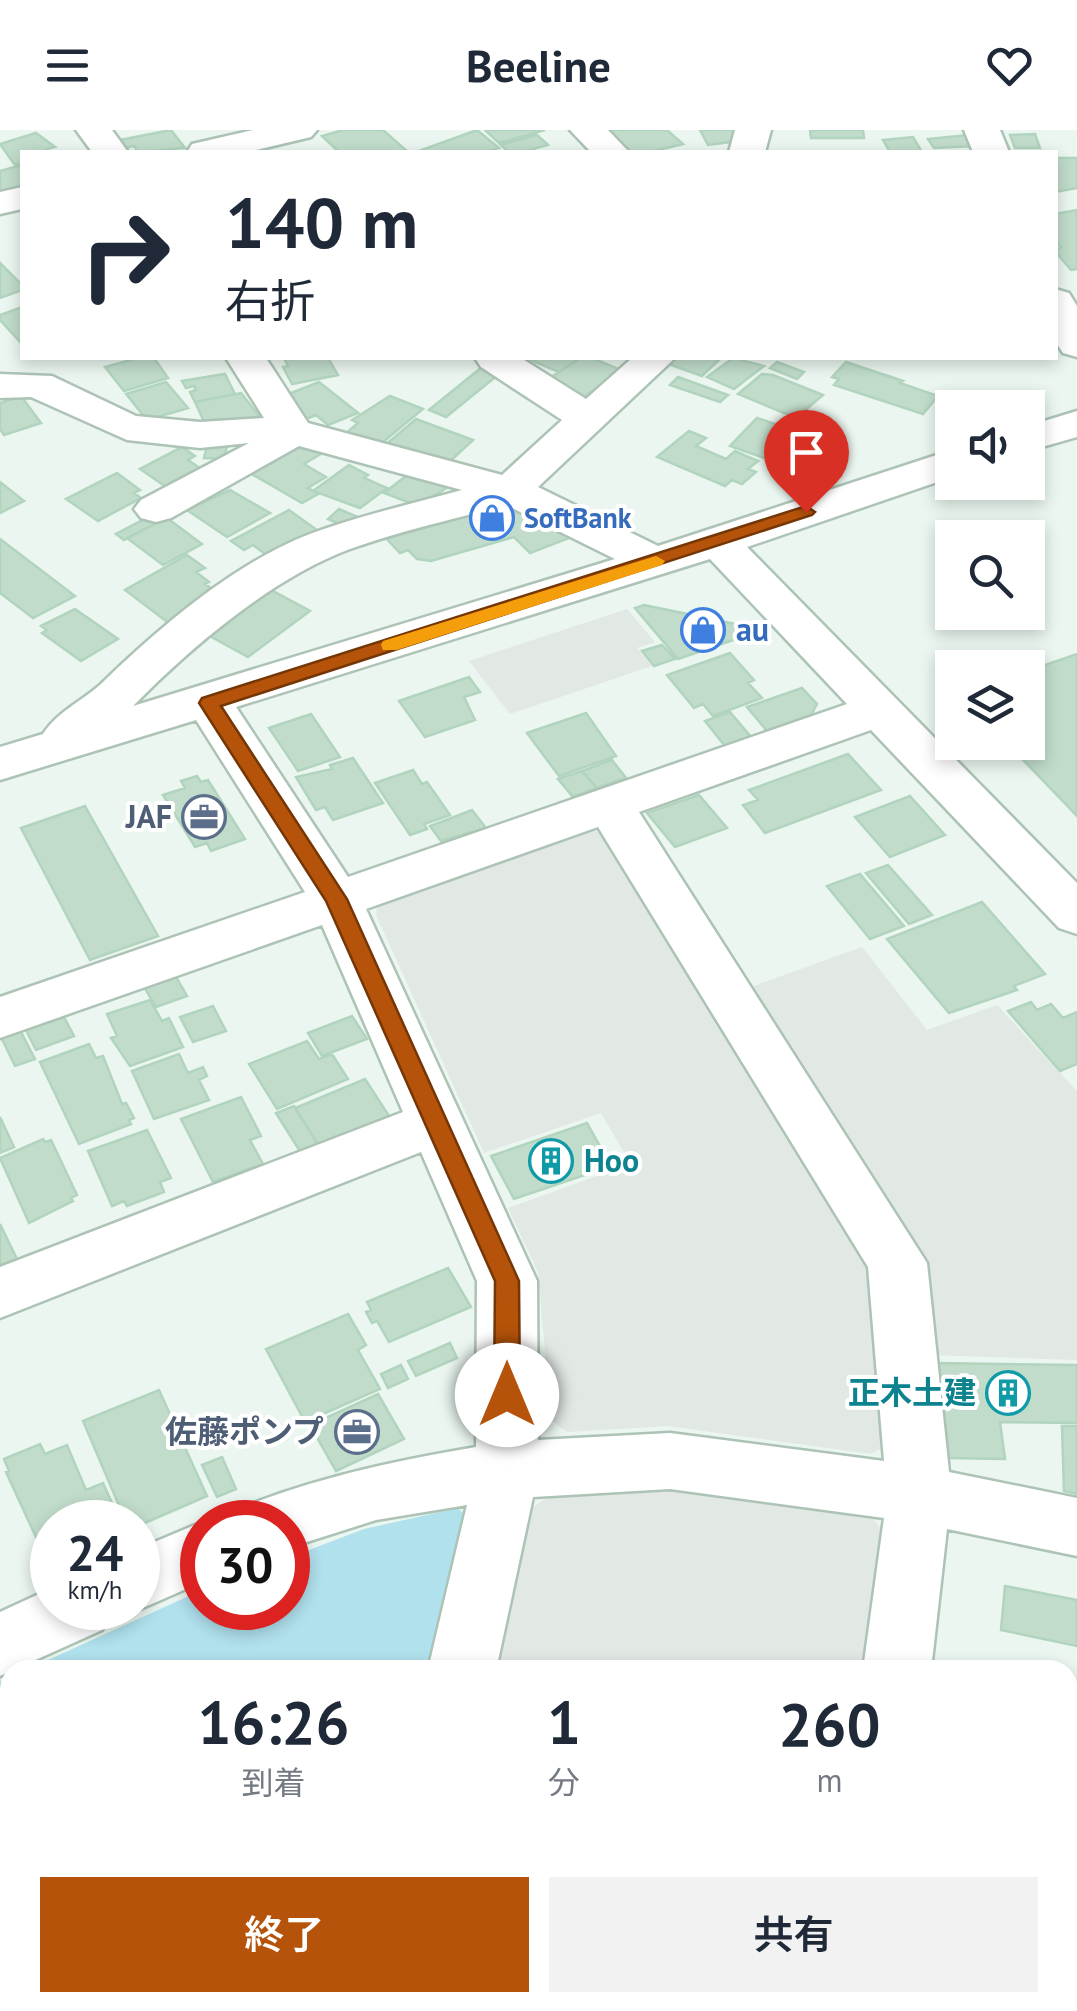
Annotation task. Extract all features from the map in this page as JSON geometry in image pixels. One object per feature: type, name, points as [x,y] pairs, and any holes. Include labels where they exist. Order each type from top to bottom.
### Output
[{"type":"street","points":[[214,150],[300,130]]},
{"type":"street","points":[[310,130],[332,150]]},
{"type":"street","points":[[588,130],[610,150]]},
{"type":"street","points":[[1058,307],[1077,345]]},
{"type":"street","points":[[247,360],[292,432]]},
{"type":"street","points":[[498,360],[588,419]]},
{"type":"street","points":[[44,752],[114,699],[154,658],[274,568],[334,540],[510,490],[653,360]]},
{"type":"street","points":[[0,386],[38,385],[127,428],[167,434],[292,432],[510,490],[655,562]]},
{"type":"street","points":[[1045,433],[1077,422]]},
{"type":"street","points":[[156,509],[254,458],[292,432]]},
{"type":"street","points":[[0,764],[209,703],[718,542],[935,469]]},
{"type":"street","points":[[718,542],[1077,915]]},
{"type":"street","points":[[209,703],[336,899],[507,1281],[506,1470],[464,1660]]},
{"type":"street","points":[[0,1018],[880,709]]},
{"type":"street","points":[[609,804],[897,1264],[919,1496],[898,1660]]},
{"type":"street","points":[[0,1293],[437,1122]]},
{"type":"street","points":[[310,1513],[376,1492],[506,1470],[670,1461],[758,1470],[919,1496],[1077,1527]]},
{"type":"street","points":[[0,1645],[32,1630]]},
{"type":"shaded area","points":[[627,609],[655,642],[637,648],[652,666],[510,714],[469,661]]},
{"type":"shaded area","points":[[582,828],[607,834],[871,1266],[888,1445],[871,1454],[668,1426],[567,1432],[551,1420],[538,1272],[508,1208],[631,1164],[601,1113],[484,1153],[376,915],[378,901]]},
{"type":"shaded area","points":[[862,947],[927,1030],[997,1005],[1077,1091],[1077,1360],[932,1355],[921,1259],[751,987]]},
{"type":"shaded area","points":[[679,1491],[873,1519],[888,1538],[871,1660],[489,1660],[526,1511],[552,1495]]},
{"type":"shaded area","points":[[458,1508],[474,1524],[436,1660],[48,1660],[114,1630],[160,1630],[160,1609],[180,1600],[180,1630],[310,1630],[310,1550],[364,1529]]},
{"type":"building","points":[[171,130],[185,148],[120,149],[115,141]]},
{"type":"building","points":[[343,130],[383,130],[406,150],[337,150],[322,136]]},
{"type":"building","points":[[477,130],[499,148],[492,150],[422,150]]},
{"type":"building","points":[[485,130],[545,130],[499,143]]},
{"type":"building","points":[[607,130],[667,130],[683,144],[658,150],[629,150]]},
{"type":"building","points":[[700,130],[733,130],[739,141],[708,145]]},
{"type":"building","points":[[810,130],[863,130],[864,138],[811,138]]},
{"type":"building","points":[[36,133],[55,147],[20,150],[20,164],[15,165],[0,144]]},
{"type":"building","points":[[1035,134],[1040,148],[1015,148],[1010,135]]},
{"type":"building","points":[[537,135],[548,145],[507,150],[501,145]]},
{"type":"building","points":[[968,135],[975,146],[934,148],[928,139]]},
{"type":"building","points":[[913,137],[921,150],[889,150],[883,140]]},
{"type":"building","points":[[1058,158],[1077,158],[1077,188],[1058,191]]},
{"type":"building","points":[[20,166],[20,188],[0,193],[0,171]]},
{"type":"building","points":[[1077,210],[1077,269],[1071,270],[1058,255],[1061,247],[1058,213]]},
{"type":"building","points":[[0,263],[20,283],[20,291],[0,298]]},
{"type":"building","points":[[20,308],[20,342],[0,320],[0,315]]},
{"type":"building","points":[[131,360],[155,360],[168,378],[124,391],[105,367]]},
{"type":"building","points":[[285,360],[329,360],[338,375],[292,384],[283,367],[288,366]]},
{"type":"building","points":[[531,360],[577,360],[559,372]]},
{"type":"building","points":[[577,360],[597,360],[621,370],[576,403],[550,378]]},
{"type":"building","points":[[662,360],[719,360],[702,376]]},
{"type":"building","points":[[730,360],[764,366],[734,389],[707,377]]},
{"type":"building","points":[[777,362],[804,372],[797,379],[770,368]]},
{"type":"building","points":[[846,362],[903,381],[900,383],[935,395],[935,400],[923,414],[834,385],[839,379],[832,377]]},
{"type":"building","points":[[482,367],[499,374],[446,417],[429,410]]},
{"type":"building","points":[[225,374],[235,394],[195,402],[190,392],[196,390],[194,386],[186,388],[182,381]]},
{"type":"building","points":[[762,374],[823,395],[796,418],[738,394]]},
{"type":"building","points":[[678,377],[728,395],[720,402],[670,385]]},
{"type":"building","points":[[166,382],[188,408],[147,420],[126,394]]},
{"type":"building","points":[[319,382],[358,413],[328,425],[316,415],[301,421],[281,397]]},
{"type":"building","points":[[241,393],[260,417],[207,428],[195,402]]},
{"type":"building","points":[[21,396],[41,423],[4,435],[0,429],[0,403]]},
{"type":"building","points":[[390,396],[423,409],[377,447],[345,434],[358,423],[352,420]]},
{"type":"building","points":[[757,418],[799,432],[773,461],[730,446]]},
{"type":"building","points":[[416,419],[473,440],[446,465],[383,447]]},
{"type":"building","points":[[689,431],[706,438],[696,446],[726,459],[735,451],[758,461],[748,469],[756,472],[742,484],[732,480],[725,486],[657,457]]},
{"type":"building","points":[[304,441],[324,452],[304,464],[326,477],[308,488],[318,494],[302,503],[250,473]]},
{"type":"building","points":[[208,442],[228,442],[224,459],[204,458]]},
{"type":"building","points":[[182,447],[195,456],[188,460],[207,473],[172,491],[140,469]]},
{"type":"building","points":[[349,465],[368,475],[364,478],[387,488],[360,508],[313,491]]},
{"type":"building","points":[[117,473],[140,490],[134,493],[141,498],[98,521],[66,499]]},
{"type":"building","points":[[410,473],[448,487],[418,506],[384,493]]},
{"type":"building","points":[[0,482],[24,501],[0,513]]},
{"type":"building","points":[[230,490],[270,513],[227,537],[187,510]]},
{"type":"building","name":"SoftBank","points":[[504,501],[577,535],[530,553],[514,537],[431,561],[417,559],[408,550],[400,553],[383,535]]},
{"type":"building","points":[[339,509],[360,518],[349,528],[328,519]]},
{"type":"building","points":[[289,510],[317,530],[268,556],[253,545],[244,550],[231,541]]},
{"type":"building","points":[[154,514],[162,520],[124,540],[116,534]]},
{"type":"building","points":[[167,518],[202,544],[163,565],[127,538]]},
{"type":"building","points":[[0,539],[75,596],[33,618],[0,593]]},
{"type":"building","points":[[187,555],[205,568],[196,572],[209,582],[205,584],[211,588],[207,591],[217,598],[170,624],[125,590]]},
{"type":"building","points":[[262,585],[310,611],[248,657],[199,630]]},
{"type":"building","name":"au","points":[[644,605],[749,627],[754,633],[678,659],[635,608]]},
{"type":"building","points":[[75,609],[118,639],[81,661],[42,633],[47,630],[41,626]]},
{"type":"building","points":[[662,645],[675,659],[654,666],[642,651]]},
{"type":"building","points":[[730,653],[754,680],[748,683],[762,698],[713,716],[703,704],[694,708],[667,675]]},
{"type":"building","points":[[1077,654],[1077,816],[1023,760],[1045,760],[1045,665]]},
{"type":"building","points":[[469,677],[480,692],[464,697],[475,720],[425,737],[399,701]]},
{"type":"building","points":[[802,688],[817,704],[811,715],[767,731],[747,707]]},
{"type":"building","points":[[730,712],[751,737],[725,746],[705,721]]},
{"type":"building","points":[[586,713],[616,756],[559,776],[527,733]]},
{"type":"building","points":[[311,714],[340,757],[298,771],[269,728]]},
{"type":"building","points":[[848,754],[881,790],[765,833],[743,805],[758,800],[749,790]]},
{"type":"building","points":[[353,758],[383,803],[333,820],[325,807],[316,810],[296,777],[332,769],[330,765]]},
{"type":"building","points":[[612,760],[626,778],[597,788],[582,771]]},
{"type":"building","points":[[413,770],[422,784],[427,782],[450,815],[424,824],[427,829],[410,835],[375,783]]},
{"type":"building","points":[[582,771],[597,788],[573,797],[558,779]]},
{"type":"building","name":"JAF","points":[[197,776],[201,782],[208,780],[245,839],[211,851],[207,843],[195,847],[163,795],[185,788],[181,781]]},
{"type":"building","points":[[699,795],[727,828],[675,847],[647,813]]},
{"type":"building","points":[[910,796],[945,835],[890,857],[855,817]]},
{"type":"building","points":[[85,806],[158,936],[90,960],[21,828]]},
{"type":"building","points":[[472,810],[486,828],[441,841],[430,826]]},
{"type":"building","points":[[888,865],[932,915],[909,924],[866,873]]},
{"type":"building","points":[[860,874],[904,926],[870,939],[827,886]]},
{"type":"building","points":[[982,902],[1045,974],[1014,986],[1017,990],[949,1013],[887,939]]},
{"type":"building","points":[[175,975],[187,996],[156,1007],[144,987]]},
{"type":"building","points":[[150,1000],[162,1021],[169,1018],[183,1047],[130,1066],[111,1038],[117,1036],[107,1014]]},
{"type":"building","points":[[1031,1002],[1037,1010],[1051,1004],[1063,1018],[1077,1012],[1077,1064],[1060,1071],[1008,1011]]},
{"type":"building","points":[[213,1006],[226,1031],[193,1042],[180,1017]]},
{"type":"building","points":[[352,1016],[367,1039],[322,1056],[308,1033]]},
{"type":"building","points":[[64,1017],[74,1036],[36,1050],[26,1030]]},
{"type":"building","points":[[20,1030],[35,1059],[15,1066],[1,1037]]},
{"type":"building","points":[[307,1041],[319,1059],[332,1054],[348,1079],[277,1109],[249,1064]]},
{"type":"building","points":[[89,1044],[96,1058],[103,1056],[122,1104],[126,1103],[134,1118],[129,1120],[131,1124],[79,1144],[40,1062]]},
{"type":"building","points":[[179,1054],[188,1073],[203,1067],[207,1076],[199,1080],[209,1100],[154,1119],[132,1071]]},
{"type":"building","points":[[365,1079],[389,1116],[319,1146],[295,1108]]},
{"type":"building","points":[[241,1097],[261,1136],[250,1140],[263,1164],[213,1182],[181,1119]]},
{"type":"building","points":[[294,1106],[319,1146],[301,1153],[276,1113]]},
{"type":"building","points":[[0,1117],[14,1147],[0,1153]]},
{"type":"building","name":"Hoo","points":[[587,1123],[611,1166],[514,1199],[491,1156]]},
{"type":"building","points":[[147,1130],[171,1178],[160,1182],[164,1192],[127,1206],[124,1201],[112,1206],[88,1151]]},
{"type":"building","points":[[43,1139],[51,1140],[77,1195],[71,1198],[73,1201],[29,1223],[0,1158]]},
{"type":"building","points":[[0,1224],[17,1259],[0,1266]]},
{"type":"building","points":[[448,1268],[471,1307],[389,1342],[377,1321],[372,1323],[366,1312],[371,1310],[367,1302]]},
{"type":"building","points":[[348,1314],[366,1345],[358,1350],[380,1389],[305,1422],[266,1349]]},
{"type":"building","points":[[450,1343],[457,1358],[416,1376],[408,1361]]},
{"type":"building","name":"正木土建","points":[[935,1363],[1077,1365],[1077,1423],[1000,1422],[1005,1459],[946,1458]]},
{"type":"building","points":[[401,1365],[408,1379],[388,1388],[381,1374]]},
{"type":"building","points":[[159,1390],[207,1496],[180,1500],[180,1508],[160,1516],[160,1500],[117,1500],[83,1421]]},
{"type":"building","name":"佐藤ポンプ","points":[[378,1394],[404,1439],[336,1471],[310,1425]]},
{"type":"building","points":[[1062,1426],[1077,1426],[1077,1494],[1064,1491]]},
{"type":"building","points":[[40,1444],[45,1454],[67,1445],[86,1490],[103,1483],[111,1500],[30,1500],[30,1524],[4,1459]]},
{"type":"building","points":[[222,1457],[236,1489],[217,1497],[202,1465]]},
{"type":"building","points":[[1005,1586],[1077,1600],[1077,1646],[1001,1630]]},
{"type":"slow traffic","points":[[390,645],[656,561]]},
{"type":"place","name":"SoftBank","points":[[492,518]]},
{"type":"place","name":"au","points":[[703,630]]},
{"type":"place","name":"JAF","points":[[204,817]]},
{"type":"place","name":"Hoo","points":[[551,1161]]},
{"type":"place","name":"正木土建","points":[[1008,1393]]},
{"type":"place","name":"佐藤ポンプ","points":[[357,1432]]},
{"type":"route","points":[[507,1395],[507,1281],[336,899],[209,703],[806,512]]}]
